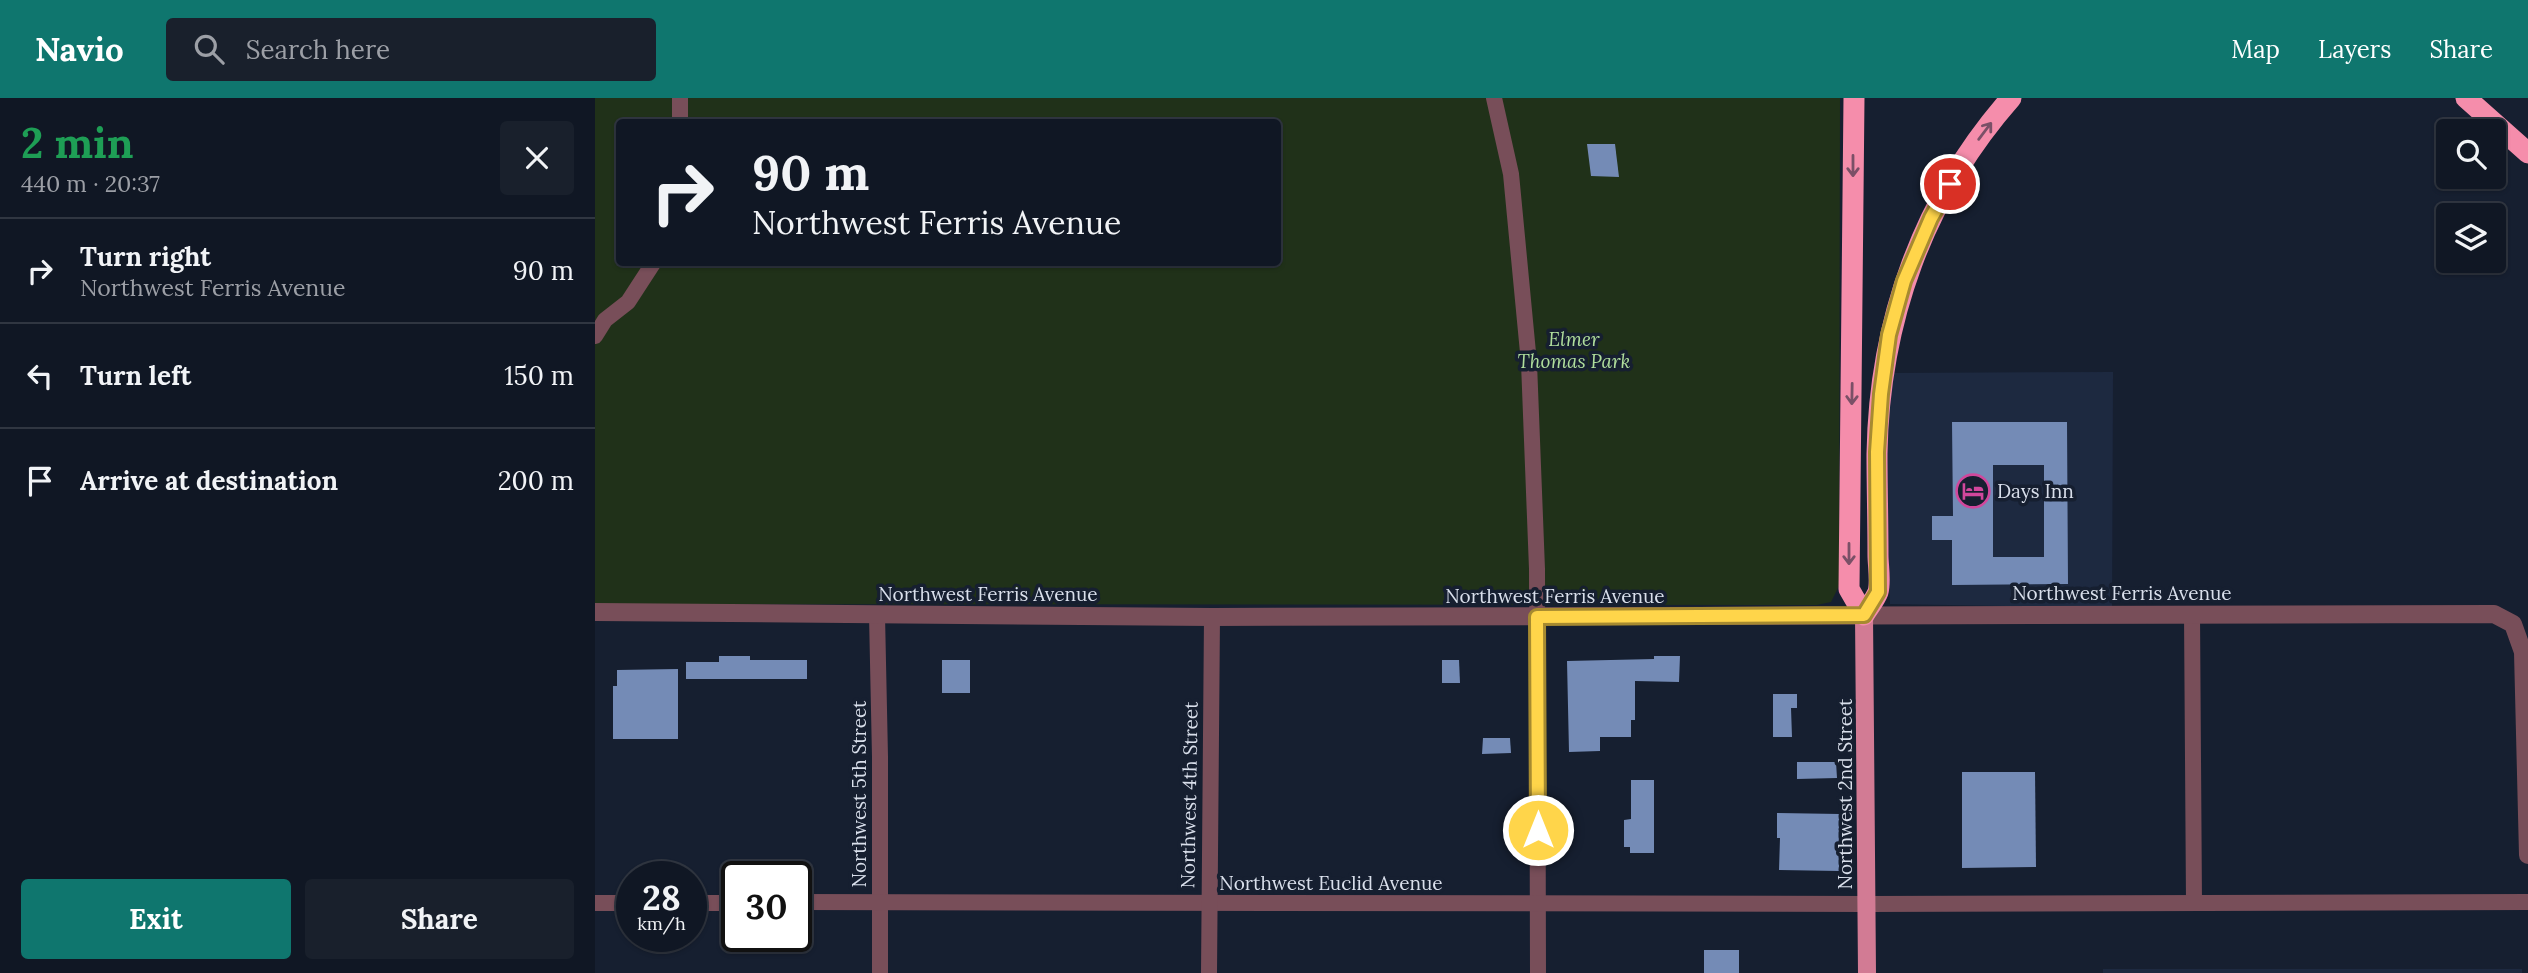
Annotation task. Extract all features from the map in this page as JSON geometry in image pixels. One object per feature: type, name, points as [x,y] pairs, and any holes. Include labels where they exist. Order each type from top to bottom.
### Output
[{"type":"highway","points":[[1854,98],[1849,589],[1864,615],[1878,592],[1877,452],[1881,394],[1889,335],[1904,281],[1931,218],[1950,184],[1981,136],[2011,98]]},
{"type":"highway","points":[[2466,98],[2528,153]]},
{"type":"main road","name":"Northwest 2nd Street","points":[[1864,615],[1867,973]]},
{"type":"street","points":[[680,98],[680,119]]},
{"type":"street","points":[[1494,98],[1511,174],[1527,344],[1537,617],[1538,973]]},
{"type":"street","points":[[595,336],[605,320],[628,302],[650,266]]},
{"type":"street","name":"Northwest Ferris Avenue","points":[[595,612],[1212,617],[2494,614],[2513,624],[2523,652],[2528,855]]},
{"type":"street","points":[[2192,614],[2194,903]]},
{"type":"street","name":"Northwest 5th Street","points":[[877,615],[880,973]]},
{"type":"street","name":"Northwest 4th Street","points":[[1209,973],[1212,617]]},
{"type":"street","name":"Northwest Euclid Avenue","points":[[812,902],[2528,902]]},
{"type":"street","points":[[595,903],[616,903]]},
{"type":"shaded area","points":[[2113,372],[2112,608],[1890,604],[1885,486],[1891,373]]},
{"type":"shaded area","points":[[2103,969],[2522,969],[2522,973],[2103,973]]},
{"type":"green space","name":"Elmer Thomas Park","points":[[595,98],[1840,98],[1839,586],[1831,602],[1817,605],[595,604]]},
{"type":"building","points":[[1587,144],[1615,144],[1619,177],[1591,176]]},
{"type":"building","name":"Days Inn","points":[[1952,422],[2067,422],[2068,584],[1952,585],[1952,540],[1932,540],[1932,516],[1953,516]],"holes":[[[1993,465],[2044,465],[2044,557],[1993,557]]]},
{"type":"building","points":[[719,656],[750,656],[750,660],[807,660],[807,679],[686,679],[686,662],[719,662]]},
{"type":"building","points":[[1654,656],[1680,656],[1679,682],[1635,681],[1635,720],[1631,720],[1631,737],[1600,737],[1600,751],[1569,752],[1567,661],[1654,659]]},
{"type":"building","points":[[942,660],[970,660],[970,693],[942,693]]},
{"type":"building","points":[[1442,660],[1459,660],[1460,683],[1442,683]]},
{"type":"building","points":[[678,669],[678,739],[613,739],[613,686],[617,686],[617,670]]},
{"type":"building","points":[[1773,694],[1797,694],[1797,708],[1791,708],[1792,737],[1773,737]]},
{"type":"building","points":[[1483,738],[1510,738],[1511,753],[1482,754]]},
{"type":"building","points":[[1797,762],[1836,762],[1837,778],[1797,779]]},
{"type":"building","points":[[1962,772],[2035,772],[2036,867],[1962,868]]},
{"type":"building","points":[[1631,780],[1654,780],[1654,853],[1630,853],[1630,847],[1624,847],[1624,820],[1631,819]]},
{"type":"building","points":[[1777,813],[1840,814],[1839,871],[1779,870],[1780,838],[1777,838]]},
{"type":"building","points":[[1704,950],[1739,950],[1739,973],[1704,973]]},
{"type":"place","name":"Days Inn","points":[[1973,491]]},
{"type":"route","points":[[1538,830],[1537,617],[1864,615],[1878,592],[1877,452],[1889,335],[1904,281],[1931,218],[1950,184]]}]
